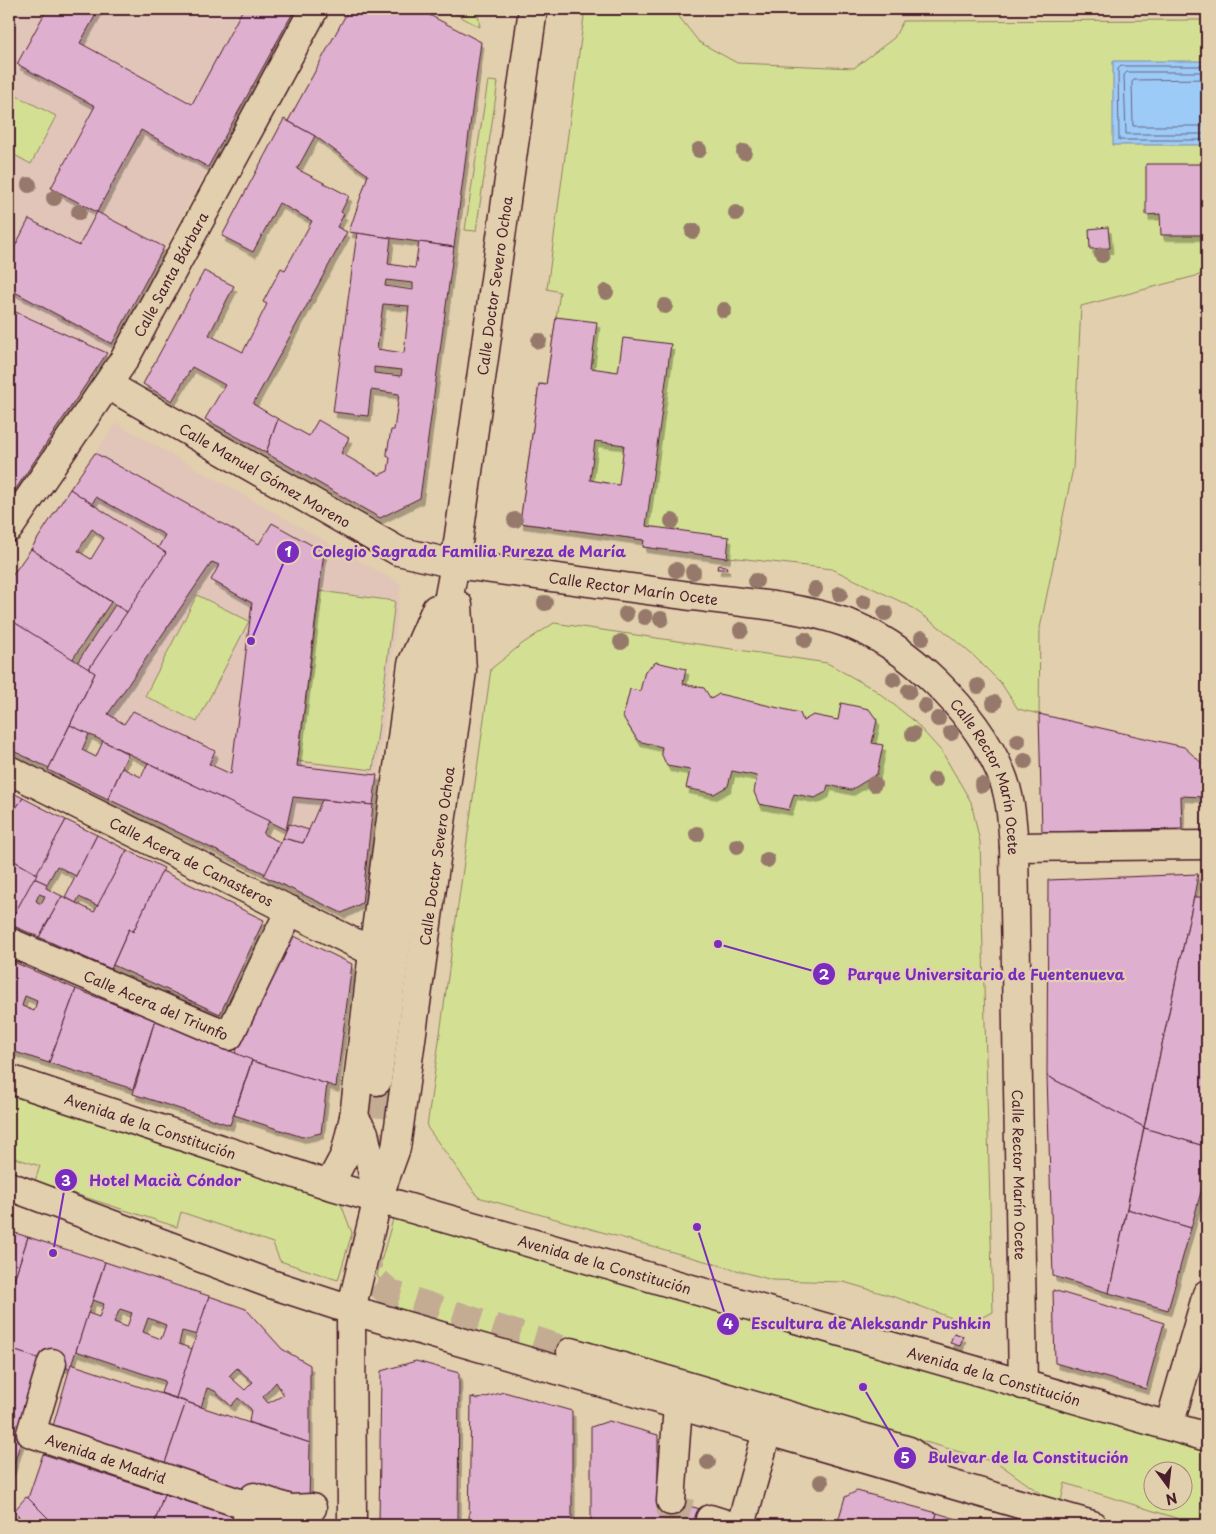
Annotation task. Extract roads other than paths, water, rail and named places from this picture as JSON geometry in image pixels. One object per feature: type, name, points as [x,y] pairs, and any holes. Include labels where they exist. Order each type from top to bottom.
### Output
[{"type":"main road","name":"Calle Santa Bárbara","points":[[9,528],[124,360],[314,9]]},
{"type":"main road","name":"Calle Doctor Severo Ochoa","points":[[376,1081],[436,666],[455,564],[533,9]]},
{"type":"main road","name":"Calle Manuel Gómez Moreno","points":[[108,385],[398,551],[455,564]]},
{"type":"main road","name":"Calle Doctor Severo Ochoa","points":[[329,1185],[345,1155],[354,1117],[373,952],[412,664],[455,564]]},
{"type":"main road","name":"Calle Doctor Severo Ochoa","points":[[378,1198],[396,1148],[462,671],[455,564]]},
{"type":"main road","name":"Calle Rector Marín Ocete","points":[[455,564],[779,608],[823,616],[866,632],[888,644],[924,672],[958,706],[988,745],[1002,775],[1010,807],[1014,847],[1023,1385]]},
{"type":"main road","name":"Calle Acera de Canasteros","points":[[9,770],[373,952]]},
{"type":"main road","points":[[1014,847],[1207,845]]},
{"type":"main road","name":"Calle Acera del Triunfo","points":[[9,942],[229,1036],[290,910]]},
{"type":"main road","name":"Avenida de la Constitución","points":[[9,1079],[329,1185],[1207,1437]]},
{"type":"main road","points":[[353,1524],[351,1310],[378,1198],[364,1132],[354,1117]]},
{"type":"main road","name":"Calle Doctor Severo Ochoa","points":[[396,1148],[410,1207]]},
{"type":"main road","points":[[9,1186],[271,1284],[351,1310],[1092,1525]]},
{"type":"main road","points":[[1169,1426],[1207,1294]]},
{"type":"main road","points":[[571,1352],[909,1451],[926,1464],[942,1482]]},
{"type":"main road","name":"Avenida de Madrid","points":[[52,1363],[31,1433],[258,1516]]},
{"type":"main road","points":[[671,1501],[678,1405]]},
{"type":"main road","points":[[741,1525],[773,1433]]},
{"type":"main road","points":[[753,1525],[773,1433]]},
{"type":"main road","name":"Avenida de Madrid","points":[[258,1516],[254,1497],[290,1509],[312,1508]]},
{"type":"water","points":[[1113,61],[1207,61],[1207,145],[1113,145]]},
{"type":"tunnel","points":[[370,1159],[377,1081]]},
{"type":"tunnel","points":[[363,1244],[370,1276],[391,1294],[571,1352]]},
{"type":"tunnel","points":[[671,1501],[670,1508],[710,1519]]},
{"type":"place","name":"Colegio Sagrada Familia Pureza de María","points":[[251,641]]},
{"type":"place","name":"Parque Universitario de Fuentenueva","points":[[718,944]]},
{"type":"place","name":"Escultura de Aleksandr Pushkin","points":[[697,1227]]},
{"type":"place","name":"Hotel Macià Cóndor","points":[[53,1253]]},
{"type":"place","name":"Bulevar de la Constitución","points":[[863,1387]]}]
